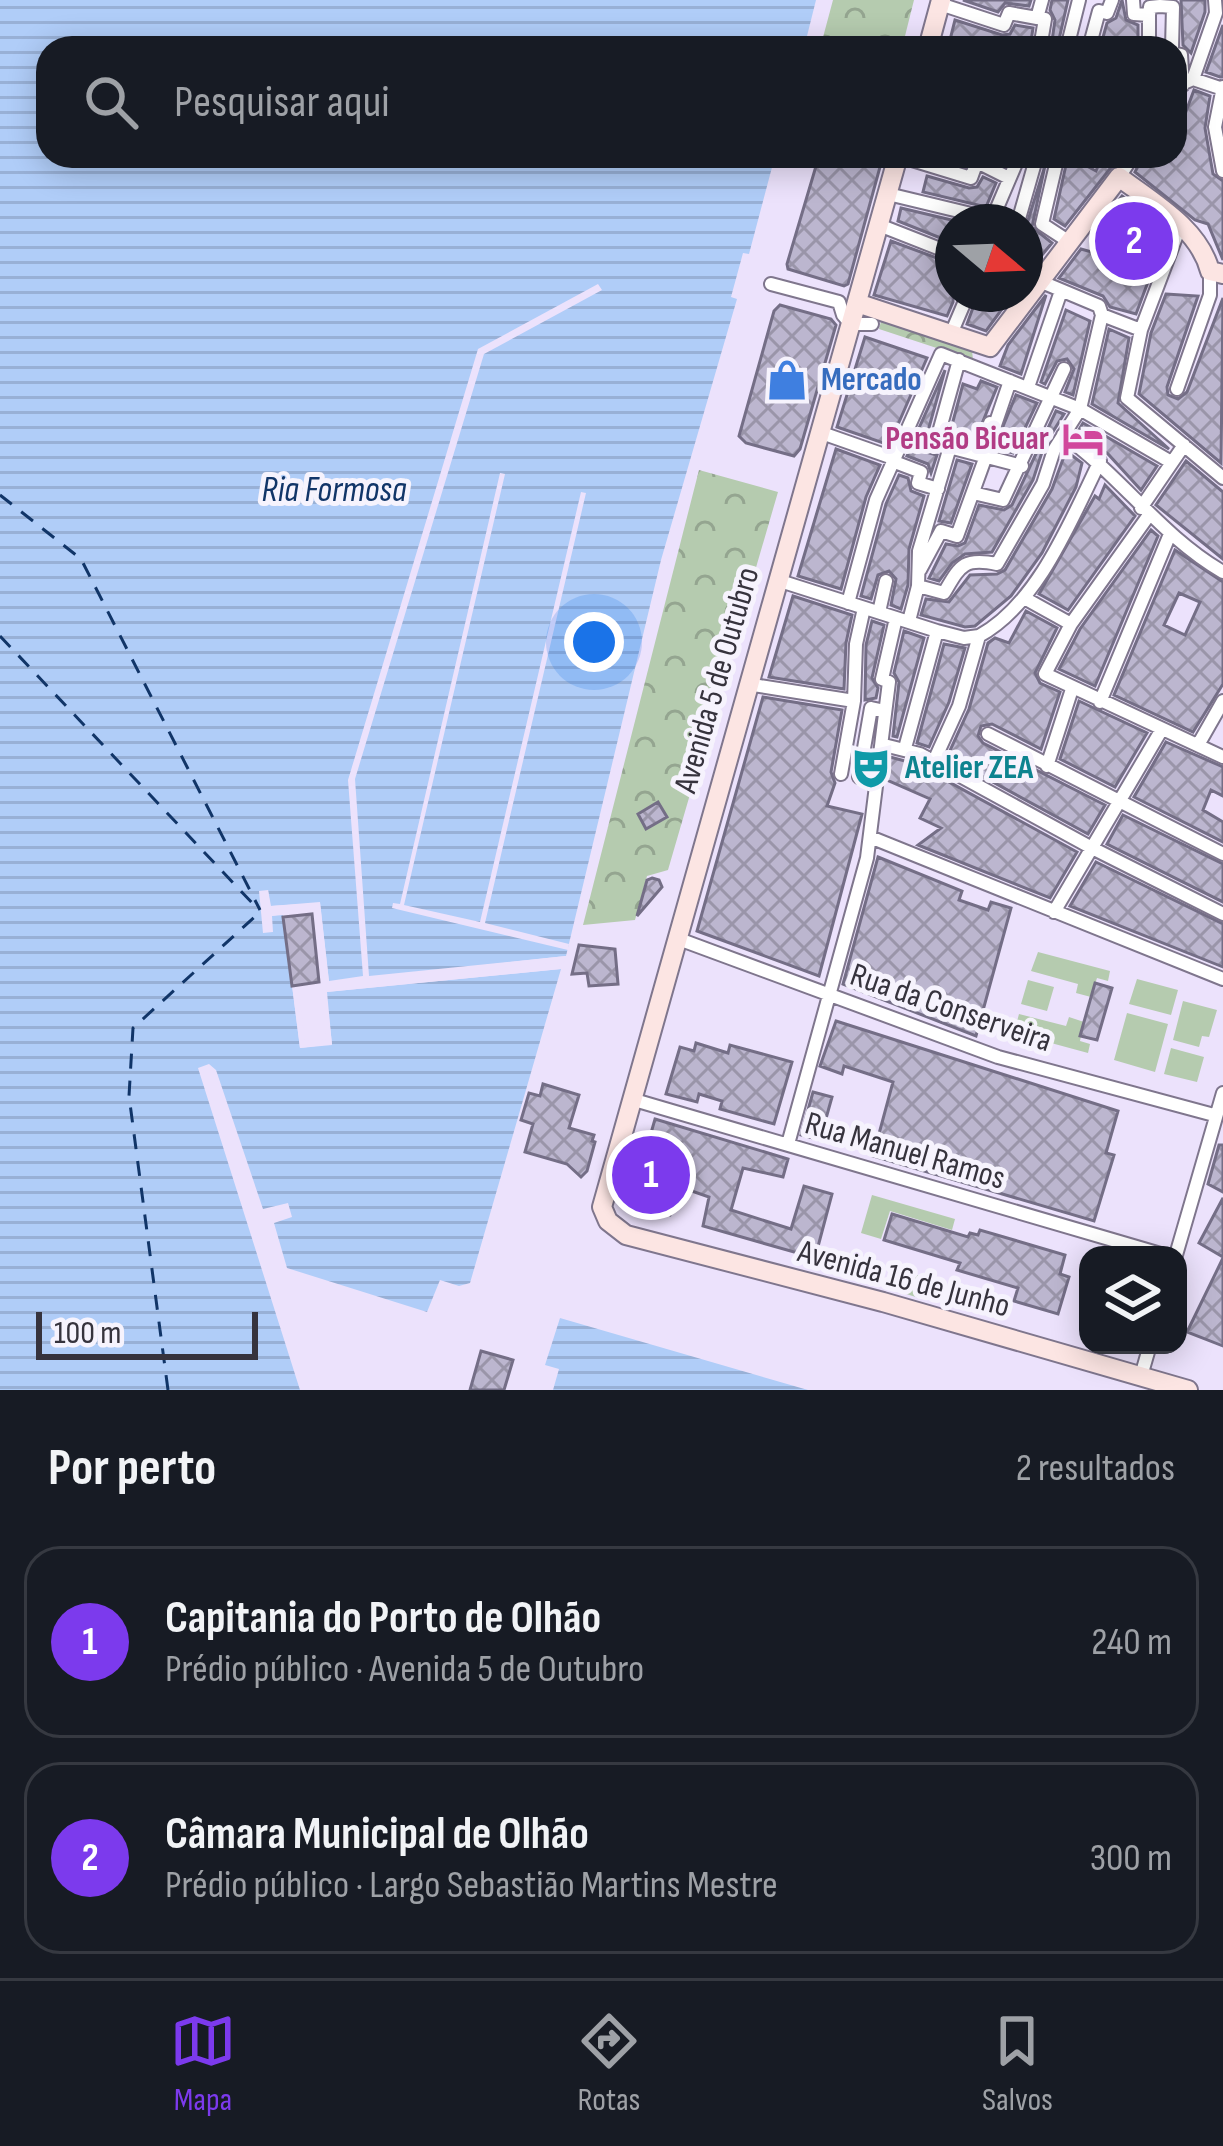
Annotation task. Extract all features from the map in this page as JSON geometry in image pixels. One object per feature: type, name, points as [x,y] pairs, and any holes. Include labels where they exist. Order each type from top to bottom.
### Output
[{"type":"main road","points":[[931,36],[940,2]]},
{"type":"main road","name":"Avenida 5 de Outubro","points":[[608,1221],[602,1208],[606,1185],[819,433],[861,324],[857,303],[896,168]]},
{"type":"main road","points":[[1043,266],[1118,177],[1181,224],[1217,272]]},
{"type":"main road","points":[[857,303],[990,346],[1010,312]]},
{"type":"main road","name":"Avenida 16 de Junho","points":[[608,1221],[640,1239],[883,1302],[1188,1390]]},
{"type":"street","points":[[1037,18],[1042,0]]},
{"type":"street","points":[[1070,36],[1079,0]]},
{"type":"street","points":[[1093,36],[1100,11],[1108,14],[1112,0]]},
{"type":"street","points":[[1133,0],[1134,14],[1173,7],[1174,36]]},
{"type":"street","points":[[1187,77],[1216,13],[1215,0]]},
{"type":"street","points":[[940,2],[1004,25],[1009,13],[1046,19],[1042,36]]},
{"type":"street","points":[[1187,86],[1223,88],[1215,127],[1223,171]]},
{"type":"street","points":[[938,168],[971,178],[975,168]]},
{"type":"street","points":[[993,168],[1010,178]]},
{"type":"street","points":[[998,204],[1012,168]]},
{"type":"street","points":[[1023,204],[1033,168]]},
{"type":"street","points":[[1042,168],[1053,171]]},
{"type":"street","points":[[1054,168],[1042,224],[1068,241]]},
{"type":"street","points":[[1118,177],[1124,168]]},
{"type":"street","points":[[888,194],[935,206]]},
{"type":"street","points":[[1181,224],[1141,330],[1127,398],[1222,473]]},
{"type":"street","points":[[879,225],[935,247]]},
{"type":"street","points":[[1178,389],[1217,272]]},
{"type":"street","points":[[919,578],[944,593],[960,568],[976,560],[997,564],[1079,409],[1102,315],[1099,306],[1043,283]]},
{"type":"street","points":[[771,284],[839,302],[861,324]]},
{"type":"street","points":[[1028,388],[1061,291]]},
{"type":"street","points":[[950,334],[960,312]]},
{"type":"street","points":[[1102,315],[1141,330]]},
{"type":"street","points":[[974,366],[990,346]]},
{"type":"street","points":[[848,603],[877,500],[940,354],[1079,409],[1171,462]]},
{"type":"street","points":[[919,578],[919,551],[938,489],[959,360]]},
{"type":"street","points":[[974,494],[1004,500],[1064,369]]},
{"type":"street","points":[[788,1144],[870,837],[889,682],[882,679],[941,531],[957,536],[974,494],[990,423],[995,425],[1010,380]]},
{"type":"street","points":[[819,433],[921,472],[918,483],[938,489]]},
{"type":"street","points":[[903,435],[1022,466]]},
{"type":"street","points":[[1063,435],[1100,461],[1145,511],[1196,556],[1223,572]]},
{"type":"street","points":[[1184,445],[1071,624],[1045,674],[1223,757]]},
{"type":"street","points":[[776,580],[937,631],[979,637],[996,628],[1026,599],[1100,461]]},
{"type":"street","points":[[1012,483],[1036,496]]},
{"type":"street","points":[[1100,702],[1170,533]]},
{"type":"street","points":[[879,612],[886,581]]},
{"type":"street","points":[[1026,599],[1071,624]]},
{"type":"street","points":[[841,774],[864,608]]},
{"type":"street","points":[[905,748],[937,631]]},
{"type":"street","points":[[934,761],[959,706],[979,637]]},
{"type":"street","points":[[746,684],[854,701]]},
{"type":"street","points":[[1047,766],[1072,689]]},
{"type":"street","points":[[1198,745],[1223,700]]},
{"type":"street","points":[[860,777],[871,708],[884,711]]},
{"type":"street","points":[[1054,913],[1162,729]]},
{"type":"street","points":[[988,734],[1223,854]]},
{"type":"street","points":[[884,745],[934,761],[1223,914]]},
{"type":"street","points":[[870,837],[1223,979]]},
{"type":"street","name":"Rua da Conserveira","points":[[676,938],[998,1057],[1218,1111]]},
{"type":"street","points":[[1179,1246],[1223,1093]]},
{"type":"street","name":"Rua Manuel Ramos","points":[[631,1099],[1134,1246]]},
{"type":"street","points":[[1141,1376],[1147,1354]]},
{"type":"green space","points":[[833,0],[914,0],[905,36],[823,36]]},
{"type":"green space","points":[[883,314],[972,350],[973,360],[879,329]]},
{"type":"green space","points":[[699,470],[778,492],[668,870],[647,876],[635,920],[583,925]]},
{"type":"green space","points":[[1038,952],[1110,971],[1108,981],[1097,978],[1091,997],[1076,993],[1078,984],[1031,971]]},
{"type":"green space","points":[[1137,979],[1178,990],[1171,1015],[1129,1004]]},
{"type":"green space","points":[[1028,980],[1054,987],[1047,1011],[1021,1004]]},
{"type":"green space","points":[[1183,1001],[1217,1010],[1209,1037],[1202,1036],[1199,1047],[1173,1040]]},
{"type":"green space","points":[[1127,1013],[1168,1024],[1155,1072],[1114,1060]]},
{"type":"green space","points":[[1019,1014],[1066,1026],[1069,1017],[1084,1022],[1080,1041],[1090,1044],[1088,1053],[1014,1033]]},
{"type":"green space","points":[[1171,1048],[1204,1057],[1197,1082],[1164,1074]]},
{"type":"green space","points":[[872,1195],[955,1219],[952,1230],[890,1211],[881,1239],[861,1233]]},
{"type":"green space","points":[[903,1271],[928,1278],[922,1299],[897,1291]]},
{"type":"water","name":"Ria Formosa","points":[[0,0],[816,0],[807,36],[36,36],[36,168],[772,168],[749,254],[743,253],[731,297],[737,299],[661,560],[566,956],[329,982],[320,903],[270,906],[268,890],[263,933],[271,916],[283,914],[300,1048],[332,1044],[326,992],[561,969],[470,1283],[459,1286],[440,1280],[427,1312],[287,1268],[274,1223],[292,1217],[288,1203],[263,1209],[216,1070],[209,1064],[198,1068],[300,1390],[0,1390]]},
{"type":"water","points":[[560,1318],[808,1390],[553,1390],[559,1369],[545,1365]]},
{"type":"pier","points":[[598,284],[602,290],[484,354],[355,779],[369,976],[566,956],[564,962],[476,971],[563,963],[561,969],[327,992],[332,1045],[300,1048],[283,915],[272,916],[273,932],[263,933],[259,891],[268,890],[271,906],[320,902],[329,981],[363,976],[348,780],[478,349]],"holes":[[[315,909],[325,986],[320,992],[326,1039],[305,1041],[288,911]]]},
{"type":"pier","points":[[500,473],[505,474],[404,905],[480,922],[581,492],[586,493],[485,923],[569,944],[568,950],[392,908],[393,903],[400,904]]},
{"type":"building","points":[[963,0],[1031,0],[1029,6],[1005,3],[998,12]]},
{"type":"building","points":[[1052,0],[1068,0],[1060,36],[1053,36],[1055,20]]},
{"type":"building","points":[[1122,0],[1126,20],[1138,25],[1138,36],[1103,36],[1107,23],[1116,18]]},
{"type":"building","points":[[1181,0],[1205,0],[1191,53],[1187,36],[1183,36]]},
{"type":"building","points":[[955,20],[1002,35],[1010,34],[1015,25],[1033,28],[1032,36],[951,36]]},
{"type":"building","points":[[1223,25],[1223,77],[1220,77],[1206,72]]},
{"type":"building","points":[[1194,90],[1210,96],[1205,128],[1213,174],[1223,181],[1223,260],[1208,224],[1195,220],[1135,172],[1137,168],[1187,168],[1187,109]]},
{"type":"building","name":"Mercado","points":[[815,168],[880,168],[848,284],[788,269]]},
{"type":"building","points":[[1065,168],[1111,168],[1065,226],[1054,219]]},
{"type":"building","points":[[927,176],[969,188],[977,187],[983,177],[996,183],[987,204],[923,192]]},
{"type":"building","points":[[1122,196],[1167,231],[1136,314],[1110,307],[1103,296],[1059,278],[1081,249],[1095,253],[1108,214]]},
{"type":"building","points":[[901,208],[935,216],[935,236],[898,221]]},
{"type":"building","points":[[891,241],[935,257],[935,312],[949,312],[947,316],[874,295]]},
{"type":"building","points":[[1166,294],[1198,296],[1167,387],[1168,395],[1178,399],[1187,392],[1223,298],[1221,463],[1139,394],[1151,333]]},
{"type":"building","name":"Mercado","points":[[780,305],[831,319],[836,325],[794,456],[746,443],[739,436],[774,311]]},
{"type":"building","points":[[1066,310],[1090,321],[1073,395],[1065,392],[1074,369],[1067,359],[1057,361],[1045,384],[1041,382]]},
{"type":"building","points":[[971,312],[1000,312],[986,331],[967,324]]},
{"type":"building","points":[[1033,312],[1041,312],[1021,374],[1000,366],[1008,345]]},
{"type":"building","points":[[1109,329],[1129,338],[1118,403],[1169,449],[1092,404]]},
{"type":"building","points":[[865,337],[927,358],[889,445],[837,427]]},
{"type":"building","points":[[945,370],[928,431],[919,428]]},
{"type":"building","points":[[981,381],[997,387],[974,443],[949,436],[963,384],[977,389]]},
{"type":"building","points":[[1016,395],[1037,403],[1013,453],[994,448]]},
{"type":"building","points":[[1056,411],[1064,414],[992,552],[965,554],[939,581],[929,578],[946,544],[965,543],[979,505],[1004,510],[1012,505]]},
{"type":"building","points":[[1083,423],[1157,466],[1141,490],[1108,454],[1077,433]]},
{"type":"building","points":[[911,448],[937,455],[931,473],[928,464],[907,456]]},
{"type":"building","points":[[836,449],[880,465],[866,497],[841,589],[798,576]]},
{"type":"building","points":[[1066,451],[1082,463],[1076,487],[1042,553],[1011,596],[975,626],[921,615],[926,599],[949,602],[970,575],[1005,570],[1052,489]]},
{"type":"building","points":[[957,460],[972,464],[951,523],[939,521]]},
{"type":"building","points":[[1186,461],[1223,492],[1223,559],[1156,505]]},
{"type":"building","points":[[899,475],[908,478],[911,491],[924,496],[909,549],[908,585],[901,609],[891,605],[896,579],[889,571],[878,575],[871,599],[861,596],[886,504]]},
{"type":"building","points":[[1105,485],[1135,516],[1068,610],[1039,594]]},
{"type":"building","points":[[1151,530],[1158,536],[1095,686],[1059,669],[1080,629]]},
{"type":"building","points":[[1175,550],[1223,582],[1223,684],[1193,732],[1114,695]],"holes":[[[1179,593],[1200,602],[1185,635],[1164,625]]]},
{"type":"building","points":[[793,596],[852,615],[844,689],[769,677]]},
{"type":"building","points":[[1026,611],[1057,628],[1035,673],[1040,683],[1060,692],[1041,749],[992,724],[981,726],[978,736],[983,743],[1105,805],[1088,834],[947,757],[969,709],[988,643],[995,638],[1009,643]]},
{"type":"building","points":[[872,621],[884,625],[872,678],[878,688],[876,698],[865,700],[866,645]]},
{"type":"building","points":[[904,631],[924,638],[897,737],[893,736],[899,682],[894,673]]},
{"type":"building","points":[[944,644],[965,648],[929,747],[917,743]]},
{"type":"building","points":[[763,697],[842,710],[831,772],[835,783],[827,806],[862,814],[819,976],[697,931]]},
{"type":"building","points":[[1079,701],[1147,733],[1115,787],[1060,759]]},
{"type":"building","points":[[1166,742],[1223,767],[1223,796],[1211,790],[1203,810],[1223,822],[1223,842],[1134,797]]},
{"type":"building","points":[[890,757],[916,764],[1077,852],[1050,898],[918,845],[941,828],[920,818],[930,799],[887,780]]},
{"type":"building","points":[[658,802],[667,817],[646,829],[638,814]]},
{"type":"building","points":[[1123,815],[1223,864],[1223,902],[1107,844]]},
{"type":"building","points":[[878,857],[962,891],[959,900],[988,910],[991,902],[1011,908],[976,1036],[843,984]]},
{"type":"building","points":[[1096,862],[1223,924],[1223,967],[1070,906]]},
{"type":"building","points":[[652,878],[662,887],[637,916],[647,880]]},
{"type":"building","points":[[312,914],[319,982],[292,986],[283,917]]},
{"type":"building","points":[[579,945],[615,949],[618,984],[589,986],[587,973],[572,974]]},
{"type":"building","points":[[1095,983],[1112,988],[1097,1040],[1080,1036]]},
{"type":"building","points":[[836,1021],[1118,1111],[1106,1153],[1114,1155],[1094,1221],[873,1156],[893,1082],[844,1066],[842,1074],[820,1066]]},
{"type":"building","points":[[696,1043],[728,1053],[730,1045],[792,1062],[774,1124],[720,1109],[722,1101],[699,1094],[697,1102],[666,1094],[680,1047],[694,1051]]},
{"type":"building","points":[[543,1084],[579,1095],[569,1128],[594,1135],[595,1142],[581,1177],[567,1164],[525,1152],[533,1124],[521,1120],[529,1093],[540,1096]]},
{"type":"building","points":[[813,1092],[832,1097],[820,1140],[801,1135]]},
{"type":"building","points":[[655,1119],[788,1159],[783,1177],[743,1168],[731,1210],[791,1229],[804,1186],[832,1194],[815,1258],[703,1226],[709,1197],[686,1189],[690,1174],[666,1167],[659,1194],[675,1199],[670,1215],[631,1203]]},
{"type":"building","points":[[1219,1145],[1223,1145],[1223,1192],[1208,1184]]},
{"type":"building","points":[[1223,1198],[1223,1257],[1199,1243]]},
{"type":"building","points":[[892,1214],[968,1237],[980,1230],[1065,1255],[1060,1274],[1069,1277],[1058,1314],[1014,1301],[1018,1288],[957,1270],[960,1263],[884,1240]]},
{"type":"building","points":[[1223,1258],[1223,1346],[1187,1332]]},
{"type":"building","points":[[481,1351],[513,1360],[504,1390],[470,1390]]},
{"type":"ferry route","points":[[0,495],[81,559],[260,910]]},
{"type":"ferry route","points":[[0,636],[255,906]]},
{"type":"ferry route","points":[[168,1390],[129,1096],[133,1028],[260,912]]},
{"type":"place","name":"Câmara Municipal de Olhão","points":[[1134,241]]},
{"type":"place","name":"Mercado","points":[[787,380]]},
{"type":"place","name":"Pensão Bicuar","points":[[1083,439]]},
{"type":"place","name":"Atelier ZEA","points":[[871,768]]},
{"type":"place","name":"Capitania do Porto de Olhão","points":[[651,1175]]}]
